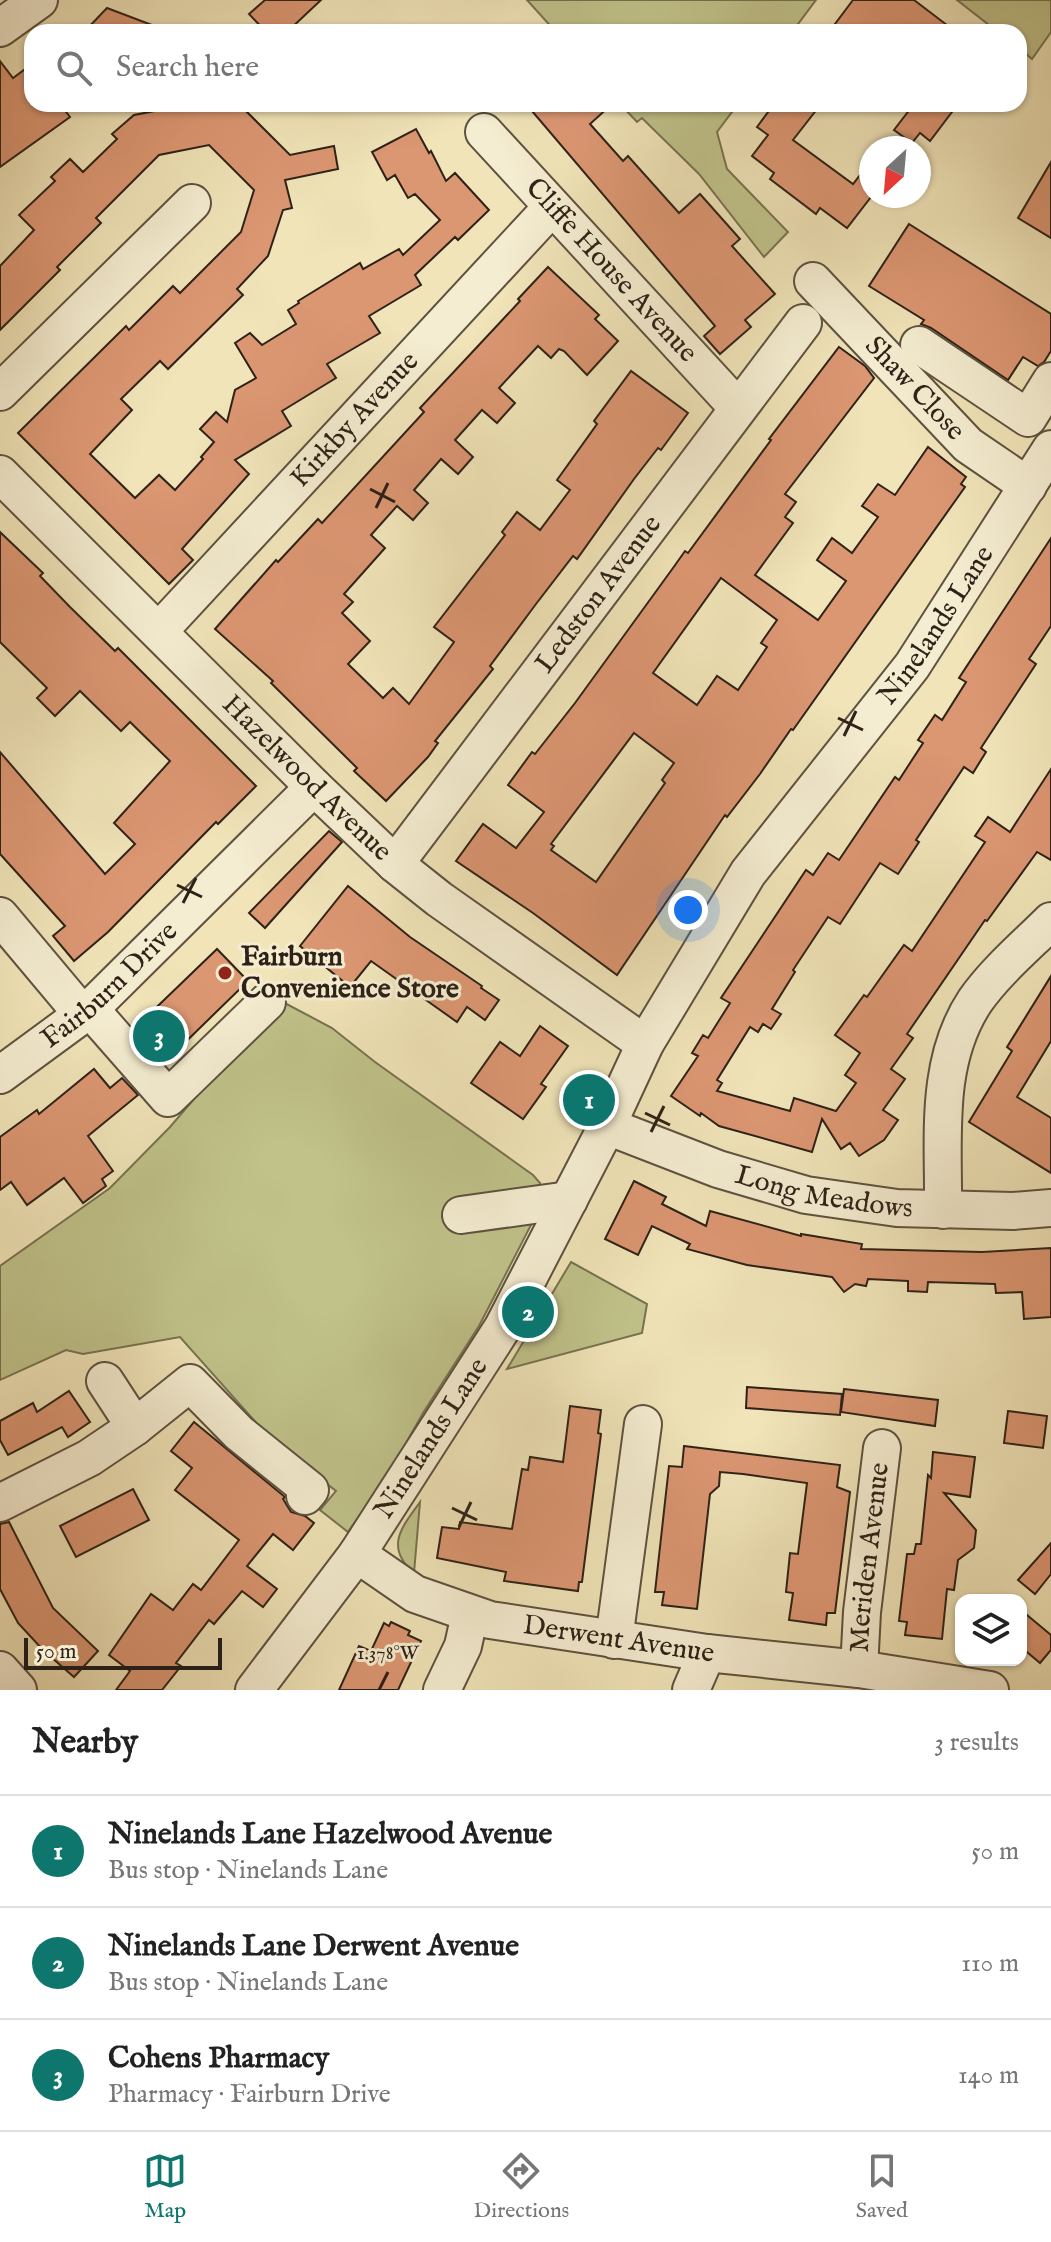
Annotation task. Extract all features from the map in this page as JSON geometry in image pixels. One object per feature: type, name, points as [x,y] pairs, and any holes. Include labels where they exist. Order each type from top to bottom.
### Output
[{"type":"street","points":[[0,28],[39,0]]},
{"type":"street","name":"Cliffe House Avenue","points":[[484,132],[738,408]]},
{"type":"street","points":[[0,392],[192,203]]},
{"type":"street","name":"Kirkby Avenue","points":[[159,631],[552,207]]},
{"type":"street","name":"Shaw Close","points":[[813,281],[968,445],[1028,486]]},
{"type":"street","name":"Ledston Avenue","points":[[395,864],[803,323]]},
{"type":"street","points":[[919,345],[1028,418],[1051,381]]},
{"type":"street","points":[[951,427],[981,386]]},
{"type":"street","name":"Ninelands Lane","points":[[254,1690],[357,1554],[503,1327],[607,1126],[645,1044],[748,873],[912,666],[1051,449]]},
{"type":"street","name":"Hazelwood Avenue","points":[[0,474],[395,864],[439,899],[645,1044]]},
{"type":"street","name":"Fairburn Drive","points":[[0,1075],[86,1012],[314,787]]},
{"type":"street","points":[[0,916],[168,1098],[267,1002]]},
{"type":"street","points":[[943,1210],[944,1095],[948,1065],[957,1035],[971,1008],[990,983],[1051,921]]},
{"type":"street","name":"Long Meadows","points":[[607,1126],[718,1169],[806,1195],[882,1207],[1013,1211],[1051,1208]]},
{"type":"street","points":[[461,1215],[569,1200]]},
{"type":"street","points":[[105,1381],[135,1427]]},
{"type":"street","points":[[0,1503],[89,1458],[135,1427],[190,1383],[239,1433],[310,1490],[305,1496]]},
{"type":"street","points":[[614,1640],[643,1424]]},
{"type":"street","name":"Meriden Avenue","points":[[859,1669],[862,1612],[882,1448]]},
{"type":"street","name":"Derwent Avenue","points":[[357,1554],[405,1589],[470,1614],[508,1623],[707,1653],[859,1669],[990,1690]]},
{"type":"street","points":[[442,1690],[463,1646],[470,1614]]},
{"type":"street","points":[[691,1690],[707,1653]]},
{"type":"street","points":[[0,1670],[18,1690]]},
{"type":"green space","points":[[527,0],[816,0],[798,24],[549,24]]},
{"type":"green space","points":[[957,0],[1051,0],[1051,32],[1032,59],[1027,55],[1027,24],[988,24]]},
{"type":"green space","points":[[628,112],[732,112],[717,132],[727,169],[788,232],[764,257],[699,174],[642,118],[637,122]]},
{"type":"green space","points":[[279,1000],[332,1028],[540,1183],[541,1191],[531,1225],[479,1326],[423,1413],[387,1477],[348,1532],[320,1510],[336,1491],[276,1445],[180,1337],[83,1354],[66,1350],[0,1380],[0,1266],[110,1188],[170,1127]]},
{"type":"green space","points":[[571,1262],[647,1304],[642,1333],[507,1369]]},
{"type":"green space","points":[[420,1502],[414,1573],[405,1564],[398,1546],[402,1529]]},
{"type":"building","points":[[265,0],[321,0],[296,24],[258,24],[249,14]]},
{"type":"building","points":[[853,0],[914,0],[946,24],[835,24]]},
{"type":"building","points":[[107,8],[149,24],[92,24]]},
{"type":"building","points":[[0,61],[13,78],[24,70],[24,112],[66,112],[70,117],[0,167]]},
{"type":"building","points":[[150,112],[247,112],[290,155],[334,146],[338,169],[285,180],[292,208],[283,210],[268,256],[237,289],[243,295],[168,369],[160,361],[121,399],[132,410],[90,454],[135,498],[159,475],[175,490],[214,442],[200,429],[216,412],[227,422],[235,390],[256,378],[235,343],[250,333],[262,345],[296,324],[288,310],[298,301],[360,263],[363,269],[399,249],[403,255],[440,220],[415,194],[408,198],[395,175],[387,180],[372,152],[416,129],[446,181],[455,173],[489,210],[415,275],[421,285],[369,316],[380,333],[327,364],[336,378],[282,411],[291,426],[235,460],[249,474],[182,549],[193,560],[169,584],[18,433],[126,326],[129,330],[173,286],[180,293],[241,232],[254,190],[209,145],[159,155],[96,218],[101,223],[57,267],[60,270],[0,330],[0,266],[34,230],[19,215],[55,181],[51,177],[70,159],[83,172],[117,139],[112,134],[134,115]]},
{"type":"building","points":[[533,112],[603,112],[590,124],[623,161],[628,156],[679,213],[700,194],[740,239],[732,246],[775,294],[745,320],[751,327],[720,354],[704,336],[715,326]]},
{"type":"building","points":[[768,112],[815,112],[793,140],[853,184],[859,176],[859,208],[862,208],[847,228],[820,208],[816,214],[770,179],[774,173],[752,156],[768,135],[757,127]]},
{"type":"building","points":[[908,112],[952,112],[931,140],[931,136],[920,133],[918,136],[902,136],[894,130]]},
{"type":"building","points":[[1051,162],[1051,238],[1018,218]]},
{"type":"building","points":[[909,224],[1051,314],[1051,351],[1044,362],[1038,366],[1023,357],[1008,380],[921,324],[924,320],[869,286]]},
{"type":"building","points":[[548,267],[599,315],[595,319],[618,341],[587,375],[564,351],[559,349],[551,358],[538,346],[499,388],[515,403],[497,423],[482,410],[455,440],[473,457],[458,474],[441,459],[414,490],[428,503],[413,520],[397,506],[371,535],[385,548],[344,594],[353,602],[342,613],[370,641],[348,664],[383,698],[393,688],[409,704],[454,642],[434,627],[505,535],[502,532],[517,512],[540,530],[570,490],[557,480],[597,424],[594,421],[631,371],[688,413],[661,450],[658,448],[634,479],[577,559],[573,556],[536,604],[490,666],[493,669],[435,741],[438,743],[428,757],[386,801],[271,683],[273,681],[215,629],[276,560],[278,562],[318,519],[322,523],[424,412],[420,408]]},
{"type":"building","points":[[839,347],[865,366],[874,378],[785,494],[796,502],[785,517],[793,523],[755,575],[818,620],[846,581],[817,560],[832,538],[852,553],[878,517],[862,506],[878,484],[895,495],[928,447],[966,477],[961,484],[965,487],[793,730],[727,817],[725,815],[617,975],[456,861],[483,824],[516,848],[544,812],[508,785],[575,703]],"holes":[[[721,578],[777,620],[761,643],[767,647],[738,690],[717,676],[697,705],[653,673]],[[634,733],[674,763],[662,780],[665,783],[596,882],[551,850],[554,846],[551,844]]]},
{"type":"building","points":[[0,532],[43,573],[40,576],[70,607],[115,651],[118,648],[256,786],[218,824],[216,822],[108,932],[74,961],[53,936],[65,926],[0,854],[0,752],[105,874],[135,844],[114,823],[170,761],[130,722],[121,731],[80,691],[55,716],[37,698],[47,688],[0,642]]},
{"type":"building","points":[[1051,538],[1051,626],[1029,659],[1036,664],[981,748],[986,752],[973,773],[964,767],[916,840],[919,842],[898,874],[880,863],[840,924],[828,917],[772,1009],[781,1014],[771,1029],[763,1024],[758,1032],[750,1027],[717,1080],[722,1083],[717,1091],[790,1111],[794,1098],[836,1111],[856,1083],[845,1075],[860,1053],[835,1035],[904,945],[912,951],[985,842],[975,836],[988,817],[1010,832],[1051,769],[1051,860],[1037,852],[985,920],[907,1034],[913,1038],[891,1069],[905,1079],[883,1110],[898,1120],[884,1140],[859,1156],[850,1143],[841,1149],[822,1119],[812,1152],[719,1126],[701,1113],[700,1116],[671,1096],[698,1056],[692,1053],[703,1035],[708,1038],[730,1003],[721,998],[806,870],[813,875],[828,853],[839,860],[895,777],[899,780],[923,743],[918,740],[935,715],[942,720],[966,682],[959,678]]},
{"type":"building","points":[[329,831],[342,842],[265,928],[249,913]]},
{"type":"building","points":[[348,886],[410,937],[499,1000],[485,1020],[467,1007],[457,1022],[371,961],[350,987],[300,946]]},
{"type":"building","points":[[217,949],[248,981],[167,1060],[135,1028]]},
{"type":"building","points":[[1051,976],[1051,1041],[1017,1097],[1051,1118],[1051,1173],[969,1122],[1012,1051],[1007,1047]]},
{"type":"building","points":[[540,1026],[568,1046],[541,1084],[546,1087],[523,1119],[471,1083],[500,1042],[520,1056]]},
{"type":"building","points":[[94,1069],[110,1088],[122,1078],[138,1095],[88,1136],[113,1171],[102,1179],[106,1186],[83,1203],[64,1178],[27,1205],[11,1182],[0,1190],[0,1137],[37,1110],[39,1114]]},
{"type":"building","points":[[634,1181],[666,1197],[662,1204],[706,1226],[710,1211],[801,1236],[862,1244],[861,1249],[982,1252],[1051,1248],[1051,1317],[1024,1319],[1022,1292],[996,1293],[995,1284],[928,1282],[927,1292],[908,1291],[908,1281],[868,1279],[866,1286],[855,1284],[844,1292],[832,1277],[747,1265],[687,1249],[690,1244],[652,1226],[638,1255],[605,1239]]},
{"type":"building","points":[[747,1387],[842,1394],[840,1415],[746,1408]]},
{"type":"building","points":[[844,1389],[938,1400],[935,1426],[841,1412]]},
{"type":"building","points":[[69,1391],[90,1422],[68,1437],[62,1427],[8,1455],[0,1440],[0,1421],[33,1403],[37,1412]]},
{"type":"building","points":[[570,1406],[601,1410],[598,1433],[601,1434],[582,1582],[579,1582],[578,1591],[504,1581],[506,1572],[437,1558],[442,1527],[459,1529],[460,1522],[512,1529],[522,1469],[528,1470],[530,1457],[563,1462]]},
{"type":"building","points":[[1008,1411],[1047,1416],[1043,1448],[1004,1443]]},
{"type":"building","points":[[194,1422],[285,1497],[283,1499],[291,1512],[305,1516],[314,1523],[293,1550],[273,1534],[247,1566],[277,1589],[263,1607],[242,1591],[214,1624],[209,1620],[176,1663],[181,1666],[162,1690],[116,1690],[130,1671],[109,1655],[151,1594],[173,1610],[193,1584],[201,1590],[239,1540],[175,1490],[192,1468],[171,1451]]},
{"type":"building","points":[[684,1446],[840,1465],[837,1487],[850,1492],[835,1613],[827,1613],[826,1625],[789,1620],[793,1593],[786,1592],[790,1553],[798,1554],[807,1483],[743,1474],[720,1472],[719,1486],[710,1494],[697,1609],[662,1605],[664,1592],[655,1592],[669,1466],[682,1467]]},
{"type":"building","points":[[933,1452],[975,1457],[970,1497],[944,1493],[976,1530],[974,1548],[958,1560],[954,1590],[947,1589],[942,1639],[905,1635],[907,1622],[899,1621],[907,1554],[914,1554],[916,1544],[921,1544]]},
{"type":"building","points":[[133,1489],[149,1520],[76,1557],[60,1526]]},
{"type":"building","points":[[9,1522],[53,1608],[98,1651],[74,1677],[18,1623],[0,1589],[0,1524]]},
{"type":"building","points":[[1051,1543],[1051,1574],[1035,1594],[1018,1580]]},
{"type":"building","points":[[1027,1615],[1051,1635],[1051,1650],[1040,1663],[1027,1652]]},
{"type":"building","points":[[391,1622],[410,1631],[408,1635],[421,1641],[398,1690],[339,1690],[359,1646],[371,1651],[384,1623],[389,1626]]},
{"type":"place","name":"Fairburn Convenience Store","points":[[225,973]]},
{"type":"place","name":"Cohens Pharmacy","points":[[159,1036]]},
{"type":"place","name":"Ninelands Lane Hazelwood Avenue","points":[[589,1100]]},
{"type":"place","name":"Ninelands Lane Derwent Avenue","points":[[528,1312]]}]
